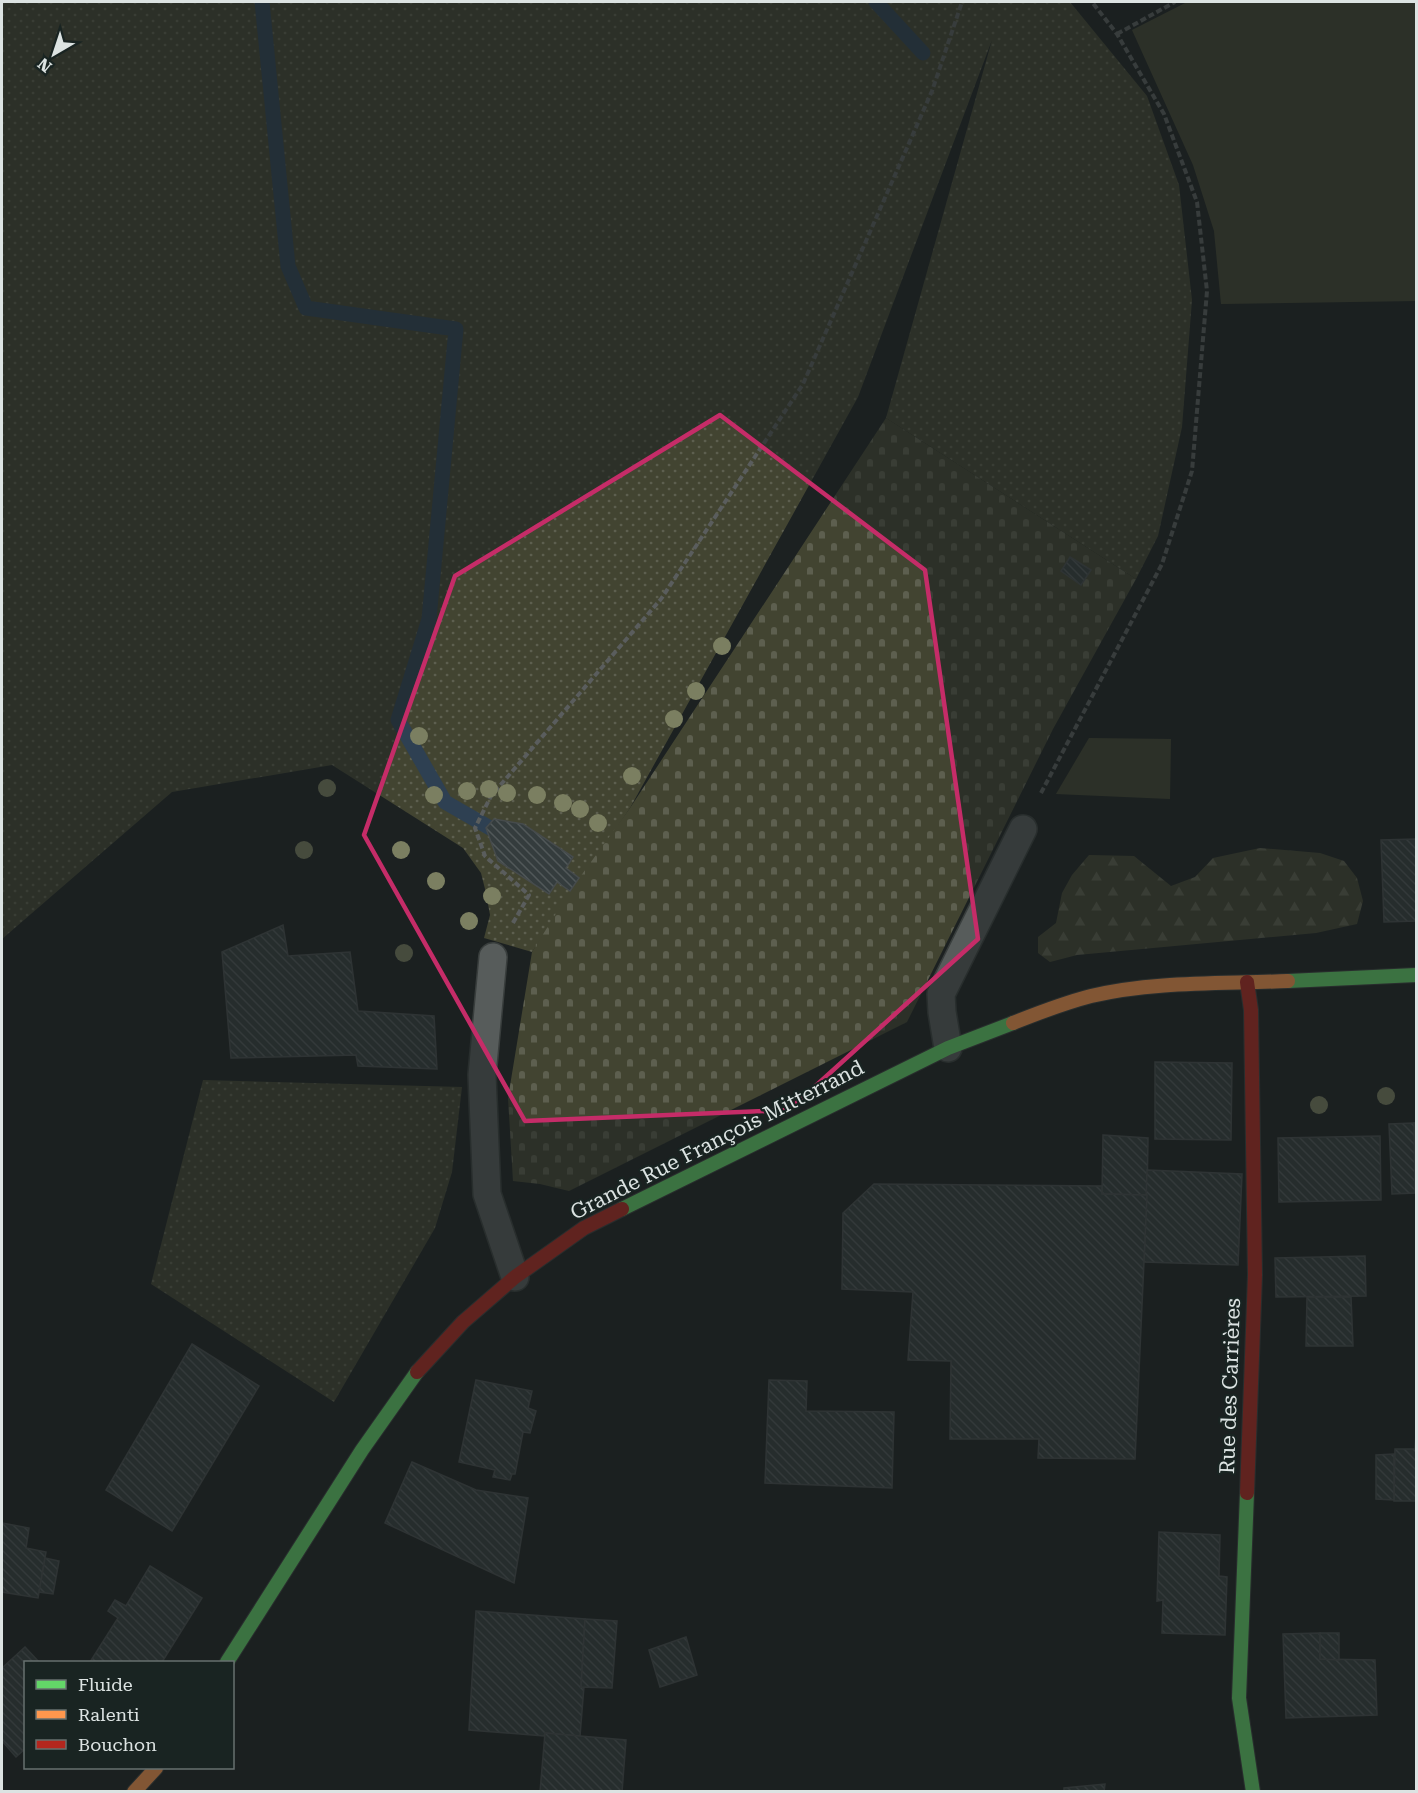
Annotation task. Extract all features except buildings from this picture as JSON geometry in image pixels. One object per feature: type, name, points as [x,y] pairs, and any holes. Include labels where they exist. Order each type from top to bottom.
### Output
[{"type":"main road","name":"Grande Rue François Mitterrand","points":[[228,1661],[362,1450],[419,1369],[463,1322],[514,1277],[584,1228],[948,1048],[1041,1011],[1092,996],[1149,987],[1416,975]]},
{"type":"main road","name":"Rue des Carrières","points":[[1247,982],[1251,1010],[1255,1275],[1239,1698],[1253,1791]]},
{"type":"main road","points":[[134,1791],[154,1769]]},
{"type":"lane","points":[[948,1048],[941,994],[1023,829]]},
{"type":"lane","points":[[493,957],[482,1075],[488,1194],[514,1277]]},
{"type":"path","points":[[493,957],[529,895],[485,856],[475,828],[491,796],[661,599],[803,384],[933,91],[962,2]]},
{"type":"path","points":[[1023,829],[1162,564],[1192,471],[1207,291],[1197,202],[1164,114],[1118,34],[1092,2]]},
{"type":"path","points":[[1118,34],[1176,2]]},
{"type":"highlighted area","points":[[720,415],[925,570],[978,939],[789,1110],[525,1121],[364,835],[455,576]]},
{"type":"green space","points":[[2,2],[1070,2],[1147,96],[1179,185],[1192,300],[1182,427],[1158,536],[1136,579],[886,418],[992,40],[858,397],[630,808],[532,952],[484,938],[490,915],[486,893],[481,873],[463,848],[332,765],[172,792],[2,939]]},
{"type":"green space","points":[[1187,2],[1416,2],[1416,301],[1221,304],[1214,231],[1193,165],[1132,30]]},
{"type":"green space","points":[[886,418],[1136,579],[1053,729],[907,1022],[569,1191],[513,1181],[508,1098],[532,952],[570,891],[630,808]]},
{"type":"green space","points":[[1089,738],[1171,739],[1170,799],[1056,794]]},
{"type":"green space","points":[[1260,848],[1320,853],[1344,861],[1357,878],[1363,901],[1357,924],[1316,933],[1077,955],[1050,962],[1038,953],[1038,937],[1056,923],[1062,893],[1072,875],[1089,855],[1134,856],[1171,886],[1195,877],[1213,858]]},
{"type":"green space","points":[[203,1080],[462,1087],[452,1172],[435,1228],[334,1402],[151,1284]]},
{"type":"waterway","points":[[262,2],[288,266],[306,308],[456,329],[429,619],[398,720],[445,802],[504,836]]},
{"type":"waterway","points":[[876,2],[923,53]]},
{"type":"traffic: fast","points":[[1288,981],[1416,975]]},
{"type":"traffic: fast","points":[[622,1209],[948,1048],[1013,1023]]},
{"type":"traffic: fast","points":[[228,1661],[362,1450],[417,1372]]},
{"type":"traffic: fast","points":[[1247,1493],[1239,1698],[1253,1792]]},
{"type":"traffic: slow","points":[[1013,1023],[1071,1002],[1115,991],[1164,985],[1288,981]]},
{"type":"traffic: slow","points":[[134,1792],[155,1769]]},
{"type":"traffic: jam","points":[[1247,982],[1251,1010],[1255,1275],[1247,1493]]},
{"type":"traffic: jam","points":[[417,1372],[463,1322],[515,1277],[584,1228],[622,1209]]}]
